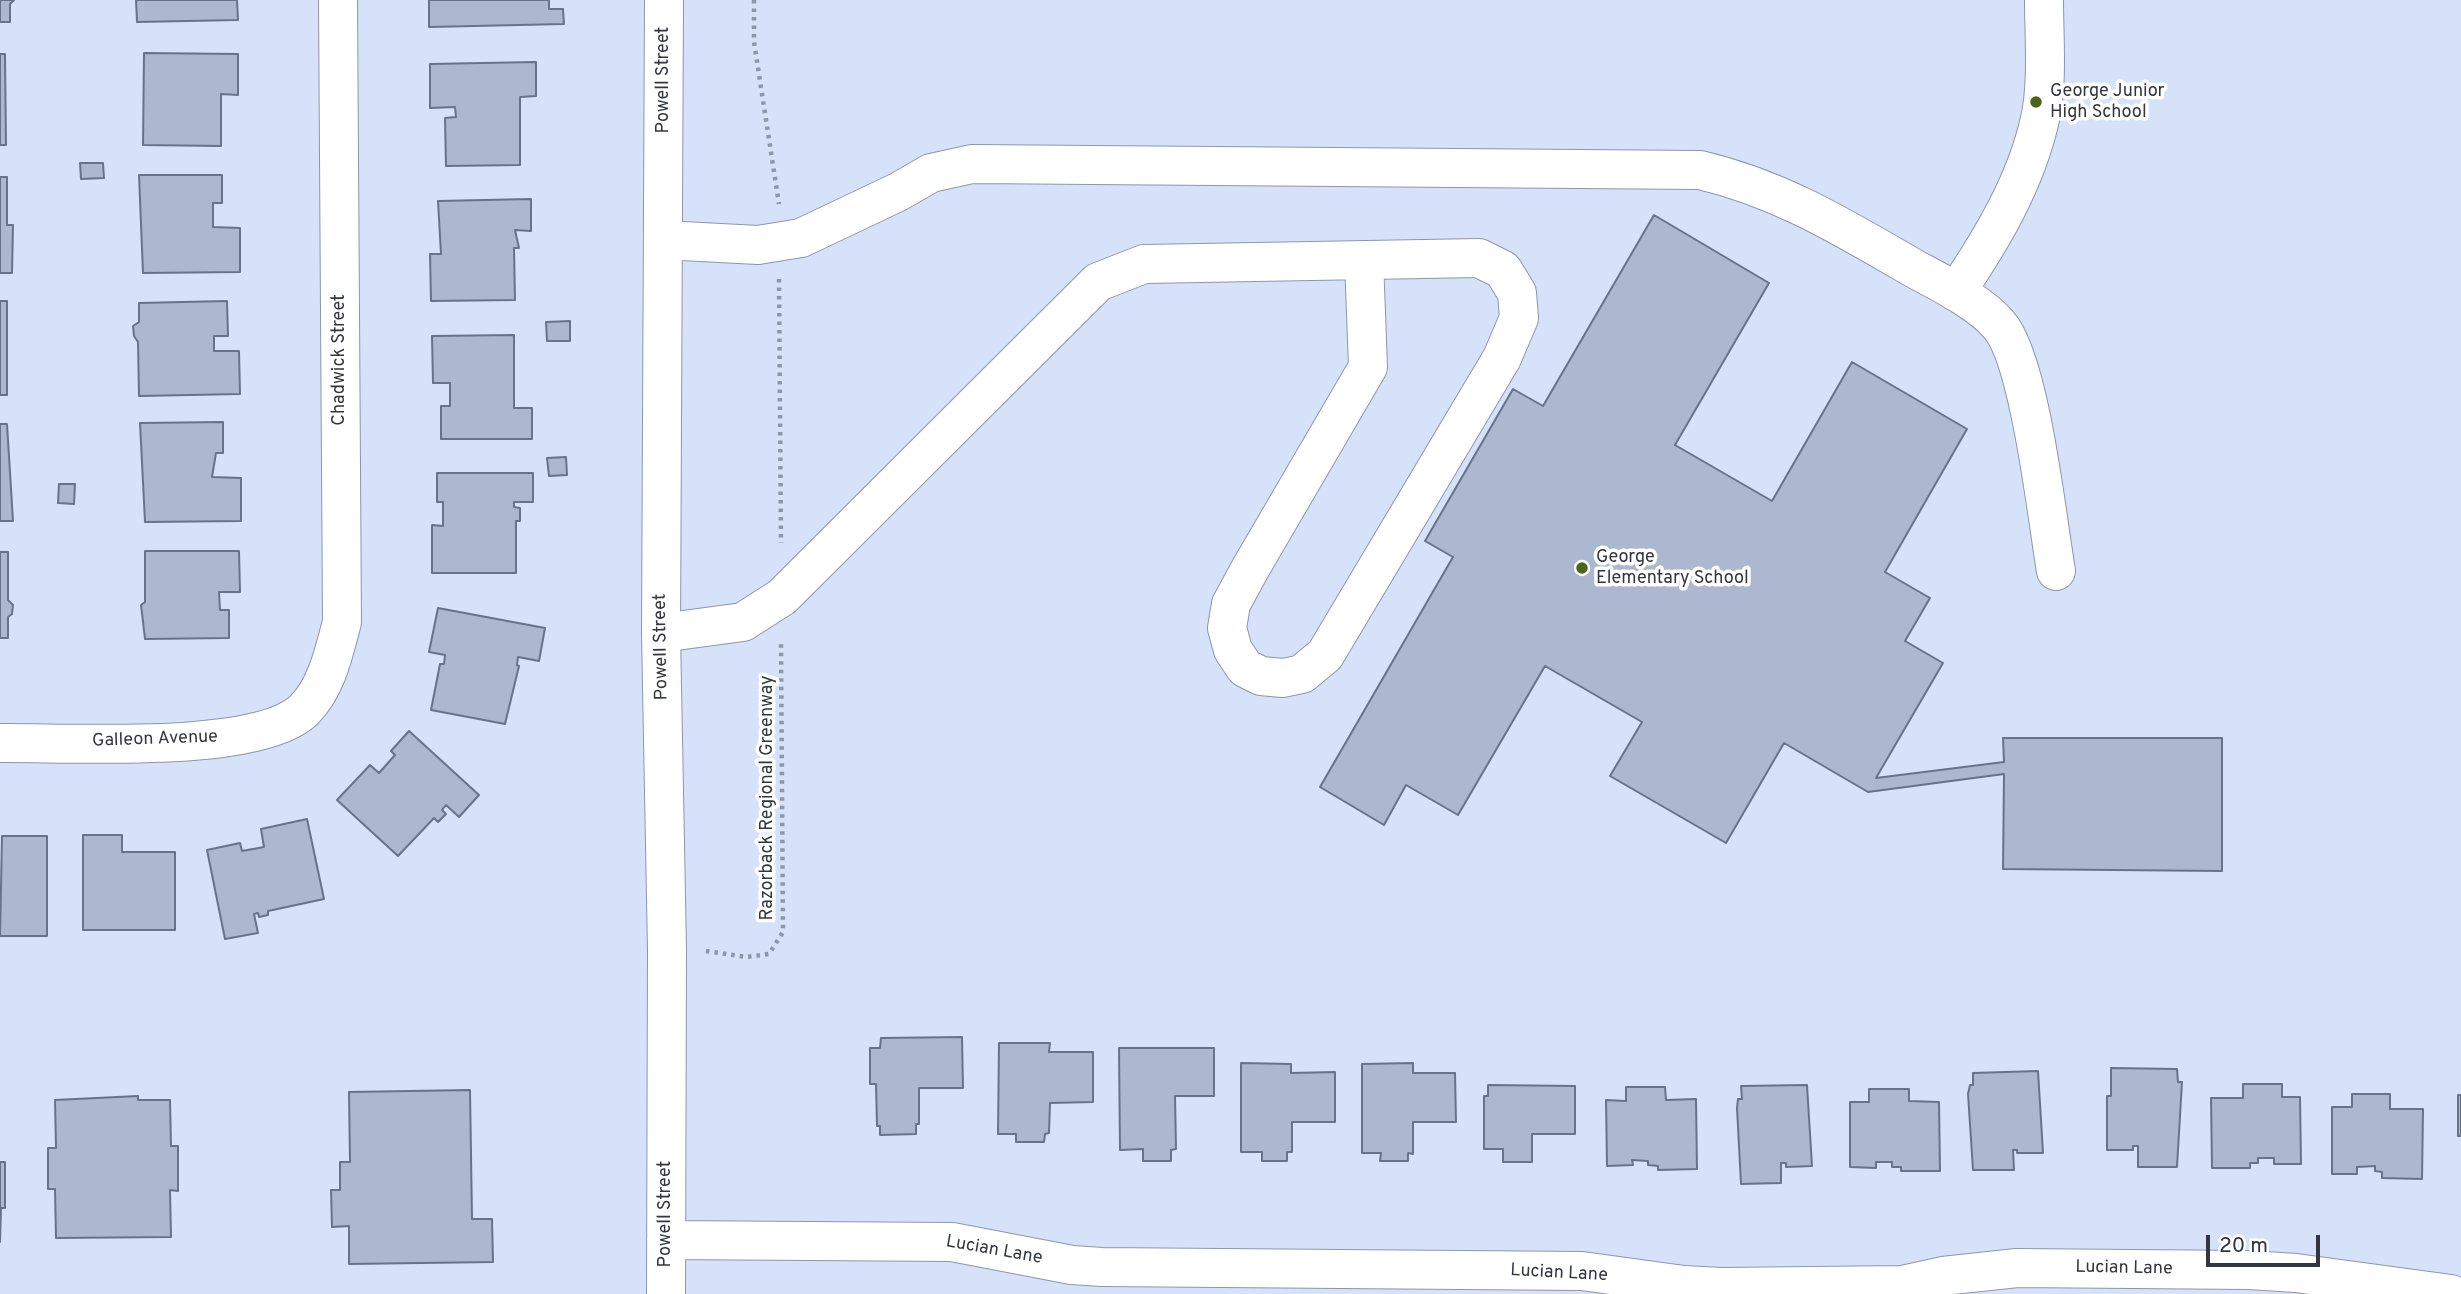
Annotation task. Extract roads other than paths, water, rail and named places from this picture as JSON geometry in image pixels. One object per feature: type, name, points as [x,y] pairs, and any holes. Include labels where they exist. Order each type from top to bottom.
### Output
[{"type":"street","name":"Chadwick Street","points":[[303,710],[328,672],[342,622],[338,0]]},
{"type":"street","name":"Powell Street","points":[[664,0],[661,633],[667,950],[666,1294]]},
{"type":"street","points":[[1956,292],[1994,237],[2027,163],[2041,116],[2044,0]]},
{"type":"street","points":[[663,240],[758,245],[801,238],[898,192],[931,173],[972,164],[1700,170],[1743,180],[1794,200],[1956,292],[1999,325],[2019,363],[2056,571]]},
{"type":"street","points":[[661,633],[743,622],[782,597],[1098,282],[1144,264],[1364,260],[1479,258],[1503,270],[1517,293],[1519,318],[1502,358],[1325,655],[1302,674],[1283,678],[1261,676],[1245,668],[1233,650],[1227,628],[1231,604],[1368,366],[1364,260]]},
{"type":"street","name":"Galleon Avenue","points":[[0,743],[212,741],[262,732],[303,710]]},
{"type":"street","name":"Lucian Lane","points":[[666,1240],[952,1242],[1072,1265],[1102,1267],[1582,1272],[1684,1286],[1721,1287],[1902,1285],[1943,1276],[2017,1268],[2249,1270],[2296,1273],[2451,1294]]},
{"type":"place","name":"George Junior High School","points":[[2036,102]]},
{"type":"place","name":"George Elementary School","points":[[1582,568]]}]
